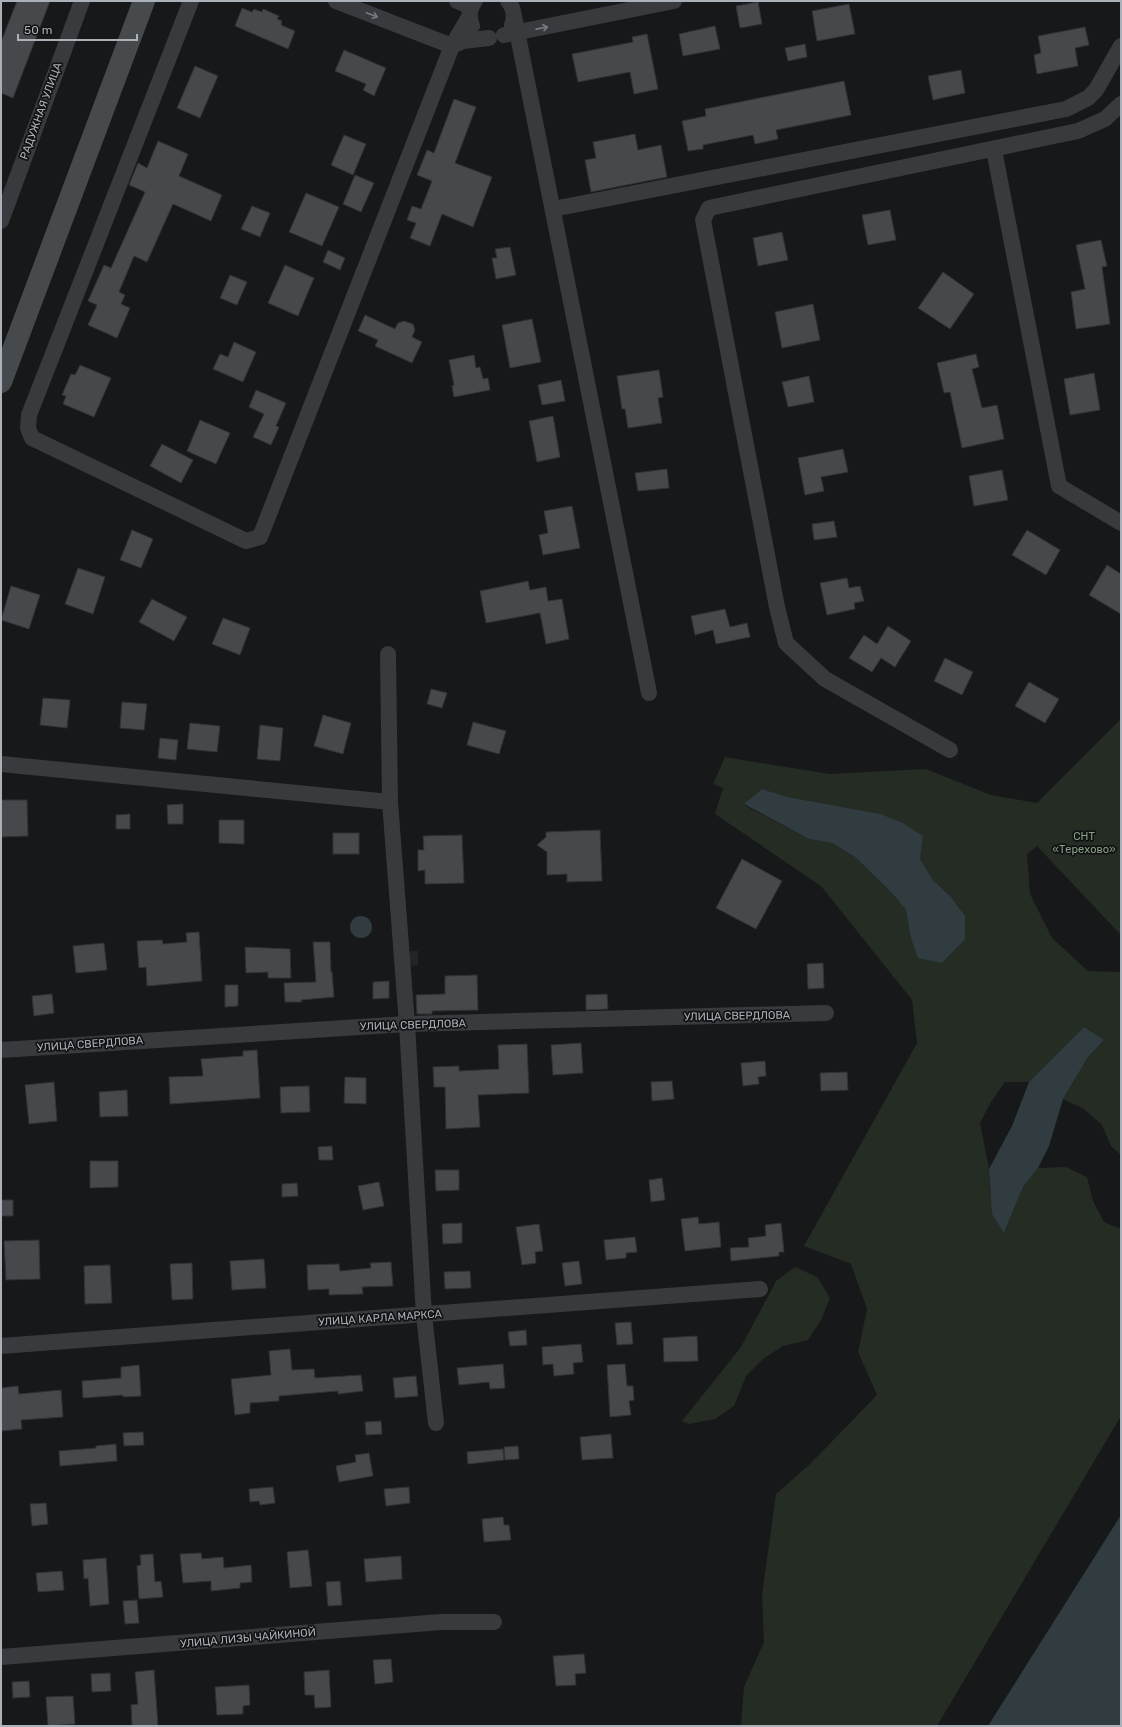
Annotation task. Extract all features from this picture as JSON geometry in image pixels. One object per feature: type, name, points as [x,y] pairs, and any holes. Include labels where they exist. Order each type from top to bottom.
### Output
[{"type":"main road","points":[[1,382],[13,354],[144,1]]},
{"type":"street","name":"РАДУЖНАЯ УЛИЦА","points":[[1,221],[82,1]]},
{"type":"street","points":[[191,1],[29,415],[28,428],[32,438],[246,541],[260,537],[468,7]]},
{"type":"street","points":[[336,1],[452,46],[463,41],[503,35],[674,1]]},
{"type":"street","points":[[503,35],[513,24],[513,10],[508,1]]},
{"type":"street","points":[[468,7],[471,25],[475,31],[503,35]]},
{"type":"street","points":[[503,35],[553,209],[648,693]]},
{"type":"street","points":[[553,209],[1066,109],[1088,98],[1096,90],[1121,46]]},
{"type":"street","points":[[950,750],[825,679],[786,643],[777,607],[703,220],[709,208],[994,150],[1078,131],[1105,120],[1121,104]]},
{"type":"street","points":[[994,150],[1060,486],[1121,523]]},
{"type":"street","points":[[388,654],[390,802],[407,1024],[424,1315],[436,1423]]},
{"type":"street","points":[[1,764],[390,802]]},
{"type":"street","name":"УЛИЦА СВЕРДЛОВА","points":[[1,1050],[407,1024],[826,1013]]},
{"type":"street","name":"УЛИЦА КАРЛА МАРКСА","points":[[1,1346],[760,1289]]},
{"type":"street","name":"УЛИЦА ЛИЗЫ ЧАЙКИНОЙ","points":[[1,1657],[441,1622],[494,1622]]},
{"type":"shaded area","points":[[762,789],[788,797],[881,814],[903,823],[923,836],[920,859],[933,880],[950,896],[965,916],[965,939],[942,963],[918,958],[910,935],[906,910],[891,892],[855,857],[832,843],[809,839],[744,804]]},
{"type":"shaded area","points":[[361,916],[369,919],[372,927],[369,935],[361,938],[353,935],[350,927],[353,919]]},
{"type":"shaded area","points":[[409,951],[418,951],[418,965],[410,966]]},
{"type":"shaded area","points":[[1084,1027],[1104,1040],[1088,1057],[1063,1099],[1049,1146],[1038,1168],[1023,1187],[1004,1233],[992,1214],[989,1169],[1012,1126],[1029,1082]]},
{"type":"shaded area","points":[[1121,1515],[1121,1726],[988,1726]]},
{"type":"green space","name":"СНТ «Терехово»","points":[[1121,719],[1120,934],[1037,846],[1027,854],[1030,894],[1052,938],[1088,971],[1121,972],[1121,1155],[1111,1146],[1102,1125],[1084,1109],[1063,1099],[1088,1057],[1104,1040],[1084,1027],[1029,1082],[1005,1082],[991,1102],[980,1123],[989,1169],[990,1192],[1004,1233],[1023,1187],[1038,1168],[1066,1167],[1087,1177],[1093,1201],[1104,1222],[1121,1229],[1121,1416],[937,1726],[741,1726],[744,1687],[764,1642],[762,1595],[776,1494],[810,1464],[877,1395],[858,1352],[867,1309],[851,1264],[804,1246],[917,1043],[912,1000],[821,886],[715,814],[723,788],[713,784],[725,757],[829,774],[926,769],[991,795],[1037,803]],"holes":[[[762,789],[788,797],[881,814],[903,823],[923,836],[920,859],[933,880],[950,896],[910,935],[906,910],[891,892],[855,857],[832,843],[809,839],[744,805]]]},
{"type":"green space","points":[[795,1267],[817,1277],[830,1298],[821,1320],[808,1340],[783,1346],[763,1359],[746,1376],[734,1406],[715,1419],[689,1424],[682,1421],[741,1347],[776,1281]]},
{"type":"building","points":[[17,1],[50,1],[13,98],[1,93],[1,42]]},
{"type":"building","points":[[758,2],[762,24],[740,28],[736,6]]},
{"type":"building","points":[[849,4],[855,34],[817,41],[812,11]]},
{"type":"building","points":[[242,8],[252,12],[254,9],[262,12],[263,9],[279,16],[277,19],[282,21],[281,25],[295,31],[288,49],[235,26]]},
{"type":"building","points":[[715,26],[720,49],[683,56],[679,34]]},
{"type":"building","points":[[1085,27],[1089,45],[1075,48],[1078,66],[1037,74],[1034,55],[1041,53],[1038,36]]},
{"type":"building","points":[[647,34],[658,89],[634,94],[630,72],[578,82],[572,54],[633,42],[632,37]]},
{"type":"building","points":[[805,44],[807,57],[788,61],[785,48]]},
{"type":"building","points":[[344,50],[386,68],[374,96],[363,90],[366,84],[335,71]]},
{"type":"building","points":[[195,66],[218,76],[200,118],[177,108]]},
{"type":"building","points":[[961,70],[965,93],[933,100],[928,76]]},
{"type":"building","points":[[844,81],[851,115],[776,130],[778,139],[755,144],[753,135],[703,145],[703,149],[688,151],[682,121],[706,116],[705,109]]},
{"type":"building","points":[[454,99],[476,107],[455,163],[492,177],[473,227],[442,214],[430,246],[410,238],[416,223],[407,220],[412,206],[421,209],[432,181],[417,175],[427,150],[434,153]]},
{"type":"building","points":[[635,134],[638,150],[661,145],[667,177],[591,192],[585,160],[596,158],[593,142]]},
{"type":"building","points":[[344,135],[366,144],[353,175],[331,165]]},
{"type":"building","points":[[158,141],[188,154],[179,176],[222,195],[211,221],[173,204],[147,262],[134,256],[119,292],[125,295],[121,304],[130,308],[117,338],[88,325],[97,305],[88,301],[104,265],[111,268],[145,192],[129,185],[138,163],[147,168]]},
{"type":"building","points":[[355,175],[374,183],[361,212],[343,204]]},
{"type":"building","points":[[306,193],[339,207],[322,246],[289,232]]},
{"type":"building","points":[[252,206],[270,213],[260,237],[241,229]]},
{"type":"building","points":[[890,210],[896,240],[868,245],[862,215]]},
{"type":"building","points":[[782,232],[788,260],[758,266],[753,238]]},
{"type":"building","points":[[1101,240],[1107,266],[1102,267],[1110,324],[1076,329],[1071,292],[1085,289],[1076,245]]},
{"type":"building","points":[[510,247],[516,275],[496,279],[492,258],[497,258],[495,249]]},
{"type":"building","points":[[328,250],[345,258],[340,270],[323,262]]},
{"type":"building","points":[[285,265],[314,278],[298,316],[268,303]]},
{"type":"building","points":[[943,272],[974,294],[950,329],[918,308]]},
{"type":"building","points":[[230,275],[247,282],[237,305],[220,298]]},
{"type":"building","points":[[813,304],[820,340],[782,348],[775,312]]},
{"type":"building","points":[[365,315],[395,329],[398,323],[404,321],[413,324],[415,330],[412,337],[422,342],[412,363],[375,346],[378,340],[358,331]]},
{"type":"building","points":[[532,319],[541,362],[510,368],[502,325]]},
{"type":"building","points":[[234,342],[256,352],[243,382],[213,369],[220,354],[228,357]]},
{"type":"building","points":[[976,354],[979,367],[972,369],[982,408],[997,405],[1004,439],[962,448],[950,392],[944,393],[937,363]]},
{"type":"building","points":[[474,355],[476,368],[480,367],[483,379],[488,378],[490,390],[454,397],[452,386],[454,385],[449,360]]},
{"type":"building","points":[[80,365],[111,378],[94,417],[63,404],[66,396],[62,395],[71,374],[75,375]]},
{"type":"building","points":[[659,370],[663,397],[658,398],[662,423],[628,428],[625,409],[622,409],[617,376]]},
{"type":"building","points":[[1094,373],[1100,410],[1070,415],[1064,379]]},
{"type":"building","points":[[809,376],[814,402],[788,407],[782,382]]},
{"type":"building","points":[[561,380],[565,401],[542,405],[538,385]]},
{"type":"building","points":[[256,390],[286,403],[276,426],[279,427],[271,445],[253,437],[264,414],[249,407]]},
{"type":"building","points":[[553,416],[560,457],[537,462],[529,421]]},
{"type":"building","points":[[200,420],[230,433],[216,464],[187,451]]},
{"type":"building","points":[[162,444],[193,460],[181,483],[150,466]]},
{"type":"building","points":[[843,449],[848,472],[821,477],[824,491],[805,495],[798,458]]},
{"type":"building","points":[[667,469],[669,488],[638,491],[635,473]]},
{"type":"building","points":[[1002,470],[1008,500],[974,506],[969,476]]},
{"type":"building","points":[[572,506],[580,548],[543,555],[539,535],[548,533],[544,511]]},
{"type":"building","points":[[834,521],[837,537],[814,540],[812,524]]},
{"type":"building","points":[[132,530],[153,539],[141,568],[120,560]]},
{"type":"building","points":[[1027,530],[1060,550],[1046,575],[1012,555]]},
{"type":"building","points":[[1107,565],[1121,574],[1121,614],[1089,595]]},
{"type":"building","points":[[78,568],[105,577],[93,614],[65,604]]},
{"type":"building","points":[[847,578],[849,588],[860,586],[864,601],[854,603],[855,609],[827,615],[820,583]]},
{"type":"building","points":[[528,581],[530,590],[546,587],[548,601],[562,599],[569,639],[546,644],[540,613],[486,623],[480,591]]},
{"type":"building","points":[[11,586],[40,595],[29,629],[1,620]]},
{"type":"building","points":[[152,599],[187,617],[174,641],[139,622]]},
{"type":"building","points":[[725,609],[730,627],[747,623],[750,637],[716,644],[713,630],[695,635],[691,616]]},
{"type":"building","points":[[223,618],[250,628],[240,655],[212,644]]},
{"type":"building","points":[[888,626],[911,641],[895,667],[881,658],[872,672],[849,658],[864,635],[877,644]]},
{"type":"building","points":[[945,658],[973,672],[962,695],[934,681]]},
{"type":"building","points":[[1029,682],[1059,699],[1045,723],[1015,706]]},
{"type":"building","points":[[431,689],[447,693],[442,708],[427,704]]},
{"type":"building","points":[[43,698],[70,700],[67,728],[40,725]]},
{"type":"building","points":[[122,702],[147,704],[144,730],[120,728]]},
{"type":"building","points":[[323,715],[351,723],[343,754],[314,746]]},
{"type":"building","points":[[473,722],[506,731],[499,754],[467,745]]},
{"type":"building","points":[[190,723],[220,726],[217,752],[187,749]]},
{"type":"building","points":[[260,725],[283,728],[280,761],[257,759]]},
{"type":"building","points":[[160,738],[178,740],[176,760],[158,758]]},
{"type":"building","points":[[1,800],[27,800],[28,836],[1,837]]},
{"type":"building","points":[[183,804],[183,824],[168,824],[167,805]]},
{"type":"building","points":[[130,814],[130,829],[116,829],[116,815]]},
{"type":"building","points":[[219,820],[244,820],[244,844],[219,843]]},
{"type":"building","points":[[600,830],[602,881],[567,882],[567,874],[547,875],[547,852],[537,845],[546,837],[546,832]]},
{"type":"building","points":[[333,833],[359,833],[359,854],[333,854]]},
{"type":"building","points":[[462,835],[464,883],[425,884],[425,870],[418,871],[418,850],[424,850],[423,836]]},
{"type":"building","points":[[742,859],[782,881],[756,929],[716,908]]},
{"type":"building","points":[[199,932],[202,981],[147,986],[146,967],[139,968],[137,941],[162,940],[163,944],[187,942],[186,933]]},
{"type":"building","points":[[313,942],[330,942],[334,997],[301,1000],[302,1002],[285,1002],[284,983],[316,982]]},
{"type":"building","points":[[104,943],[107,970],[76,973],[73,946]]},
{"type":"building","points":[[245,947],[290,949],[291,978],[268,978],[268,972],[246,973]]},
{"type":"building","points":[[823,963],[824,988],[808,989],[807,964]]},
{"type":"building","points":[[477,975],[478,1010],[432,1011],[432,1014],[417,1014],[416,995],[445,994],[445,976]]},
{"type":"building","points":[[389,981],[389,998],[373,999],[373,982]]},
{"type":"building","points":[[225,985],[238,985],[238,1006],[225,1007]]},
{"type":"building","points":[[52,994],[54,1013],[34,1016],[32,996]]},
{"type":"building","points":[[607,994],[608,1009],[586,1010],[586,995]]},
{"type":"building","points":[[581,1043],[583,1073],[553,1075],[551,1045]]},
{"type":"building","points":[[527,1044],[529,1093],[478,1095],[480,1127],[446,1129],[445,1087],[434,1087],[433,1067],[459,1066],[459,1071],[499,1069],[498,1045]]},
{"type":"building","points":[[257,1050],[260,1098],[170,1104],[169,1077],[203,1076],[201,1059],[243,1056],[243,1051]]},
{"type":"building","points":[[765,1061],[766,1076],[758,1077],[759,1084],[743,1086],[741,1063]]},
{"type":"building","points":[[847,1072],[848,1090],[821,1091],[820,1073]]},
{"type":"building","points":[[345,1077],[366,1078],[366,1104],[344,1103]]},
{"type":"building","points":[[672,1081],[674,1099],[652,1101],[651,1082]]},
{"type":"building","points":[[54,1082],[57,1121],[29,1124],[25,1085]]},
{"type":"building","points":[[309,1086],[310,1112],[281,1113],[280,1087]]},
{"type":"building","points":[[127,1090],[128,1116],[100,1117],[99,1092]]},
{"type":"building","points":[[332,1146],[333,1160],[319,1160],[318,1147]]},
{"type":"building","points":[[90,1161],[118,1161],[118,1187],[90,1188]]},
{"type":"building","points":[[435,1170],[459,1170],[459,1190],[436,1191]]},
{"type":"building","points":[[662,1178],[665,1200],[651,1202],[649,1180]]},
{"type":"building","points":[[379,1182],[384,1206],[363,1210],[358,1186]]},
{"type":"building","points":[[297,1183],[298,1196],[282,1197],[282,1184]]},
{"type":"building","points":[[1,1200],[13,1200],[13,1216],[1,1216]]},
{"type":"building","points":[[698,1217],[699,1224],[719,1222],[721,1247],[685,1251],[681,1219]]},
{"type":"building","points":[[462,1223],[462,1243],[443,1244],[442,1224]]},
{"type":"building","points":[[781,1223],[784,1252],[779,1252],[779,1256],[731,1261],[730,1248],[749,1247],[748,1238],[766,1236],[765,1225]]},
{"type":"building","points":[[539,1224],[543,1251],[535,1252],[536,1263],[522,1265],[516,1227]]},
{"type":"building","points":[[635,1237],[637,1252],[626,1253],[626,1258],[606,1260],[604,1240]]},
{"type":"building","points":[[39,1240],[40,1279],[6,1280],[4,1241]]},
{"type":"building","points":[[264,1259],[266,1288],[232,1290],[230,1261]]},
{"type":"building","points":[[579,1261],[582,1284],[565,1286],[562,1263]]},
{"type":"building","points":[[391,1262],[393,1286],[362,1287],[363,1294],[329,1295],[329,1289],[308,1290],[307,1265],[339,1264],[340,1271],[371,1268],[370,1263]]},
{"type":"building","points":[[192,1263],[193,1299],[172,1300],[170,1264]]},
{"type":"building","points":[[110,1265],[112,1303],[85,1304],[84,1266]]},
{"type":"building","points":[[470,1271],[471,1288],[445,1289],[444,1272]]},
{"type":"building","points":[[631,1322],[633,1344],[617,1345],[615,1323]]},
{"type":"building","points":[[526,1330],[527,1345],[510,1346],[508,1332]]},
{"type":"building","points":[[697,1336],[698,1361],[664,1362],[663,1338]]},
{"type":"building","points":[[581,1344],[583,1362],[573,1363],[574,1374],[554,1376],[553,1364],[543,1365],[542,1347]]},
{"type":"building","points":[[290,1349],[292,1370],[314,1369],[315,1378],[361,1375],[363,1391],[338,1394],[338,1391],[279,1396],[279,1401],[250,1403],[250,1413],[235,1415],[231,1379],[271,1375],[269,1351]]},
{"type":"building","points":[[503,1364],[505,1388],[490,1389],[489,1382],[459,1385],[457,1368]]},
{"type":"building","points":[[625,1364],[627,1386],[633,1386],[634,1400],[629,1401],[631,1415],[610,1417],[607,1365]]},
{"type":"building","points":[[139,1365],[141,1396],[123,1397],[123,1395],[83,1398],[82,1381],[121,1378],[121,1367]]},
{"type":"building","points":[[416,1376],[418,1396],[395,1398],[393,1378]]},
{"type":"building","points":[[18,1386],[19,1394],[61,1390],[63,1417],[21,1420],[22,1429],[1,1431],[1,1388]]},
{"type":"building","points":[[381,1421],[382,1434],[366,1435],[365,1422]]},
{"type":"building","points":[[143,1432],[144,1445],[124,1446],[123,1433]]},
{"type":"building","points":[[611,1434],[613,1458],[582,1460],[580,1437]]},
{"type":"building","points":[[116,1444],[117,1461],[60,1466],[59,1451],[96,1448],[96,1446]]},
{"type":"building","points":[[518,1446],[519,1459],[505,1460],[504,1447]]},
{"type":"building","points":[[503,1449],[504,1460],[468,1464],[467,1452]]},
{"type":"building","points":[[369,1453],[373,1476],[339,1482],[336,1466],[356,1462],[355,1455]]},
{"type":"building","points":[[273,1487],[275,1503],[260,1505],[259,1501],[250,1502],[249,1489]]},
{"type":"building","points":[[409,1487],[410,1503],[386,1506],[384,1489]]},
{"type":"building","points":[[46,1503],[48,1524],[32,1526],[30,1504]]},
{"type":"building","points":[[503,1517],[504,1525],[509,1525],[511,1540],[484,1542],[482,1519]]},
{"type":"building","points":[[308,1550],[312,1586],[290,1588],[287,1552]]},
{"type":"building","points":[[201,1553],[202,1559],[223,1557],[224,1568],[251,1565],[252,1582],[240,1583],[240,1588],[211,1591],[211,1581],[183,1583],[180,1554]]},
{"type":"building","points":[[153,1554],[155,1582],[161,1581],[163,1597],[139,1599],[137,1566],[141,1565],[140,1555]]},
{"type":"building","points":[[401,1556],[402,1579],[366,1582],[364,1559]]},
{"type":"building","points":[[106,1558],[109,1604],[90,1606],[88,1578],[84,1579],[83,1560]]},
{"type":"building","points":[[62,1571],[64,1590],[38,1592],[36,1573]]},
{"type":"building","points":[[340,1581],[342,1605],[328,1606],[326,1582]]},
{"type":"building","points":[[137,1600],[139,1623],[125,1624],[123,1601]]},
{"type":"building","points":[[584,1654],[586,1673],[575,1674],[576,1685],[556,1686],[553,1656]]},
{"type":"building","points":[[391,1659],[393,1682],[375,1684],[373,1660]]},
{"type":"building","points":[[154,1670],[158,1726],[132,1726],[131,1705],[138,1704],[135,1672]]},
{"type":"building","points":[[329,1670],[331,1707],[315,1708],[314,1695],[305,1695],[304,1672]]},
{"type":"building","points":[[110,1673],[111,1691],[92,1692],[91,1674]]},
{"type":"building","points":[[29,1681],[30,1697],[13,1698],[12,1682]]},
{"type":"building","points":[[249,1685],[250,1705],[243,1706],[243,1714],[217,1715],[215,1687]]},
{"type":"building","points":[[73,1696],[75,1724],[48,1726],[46,1697]]}]
